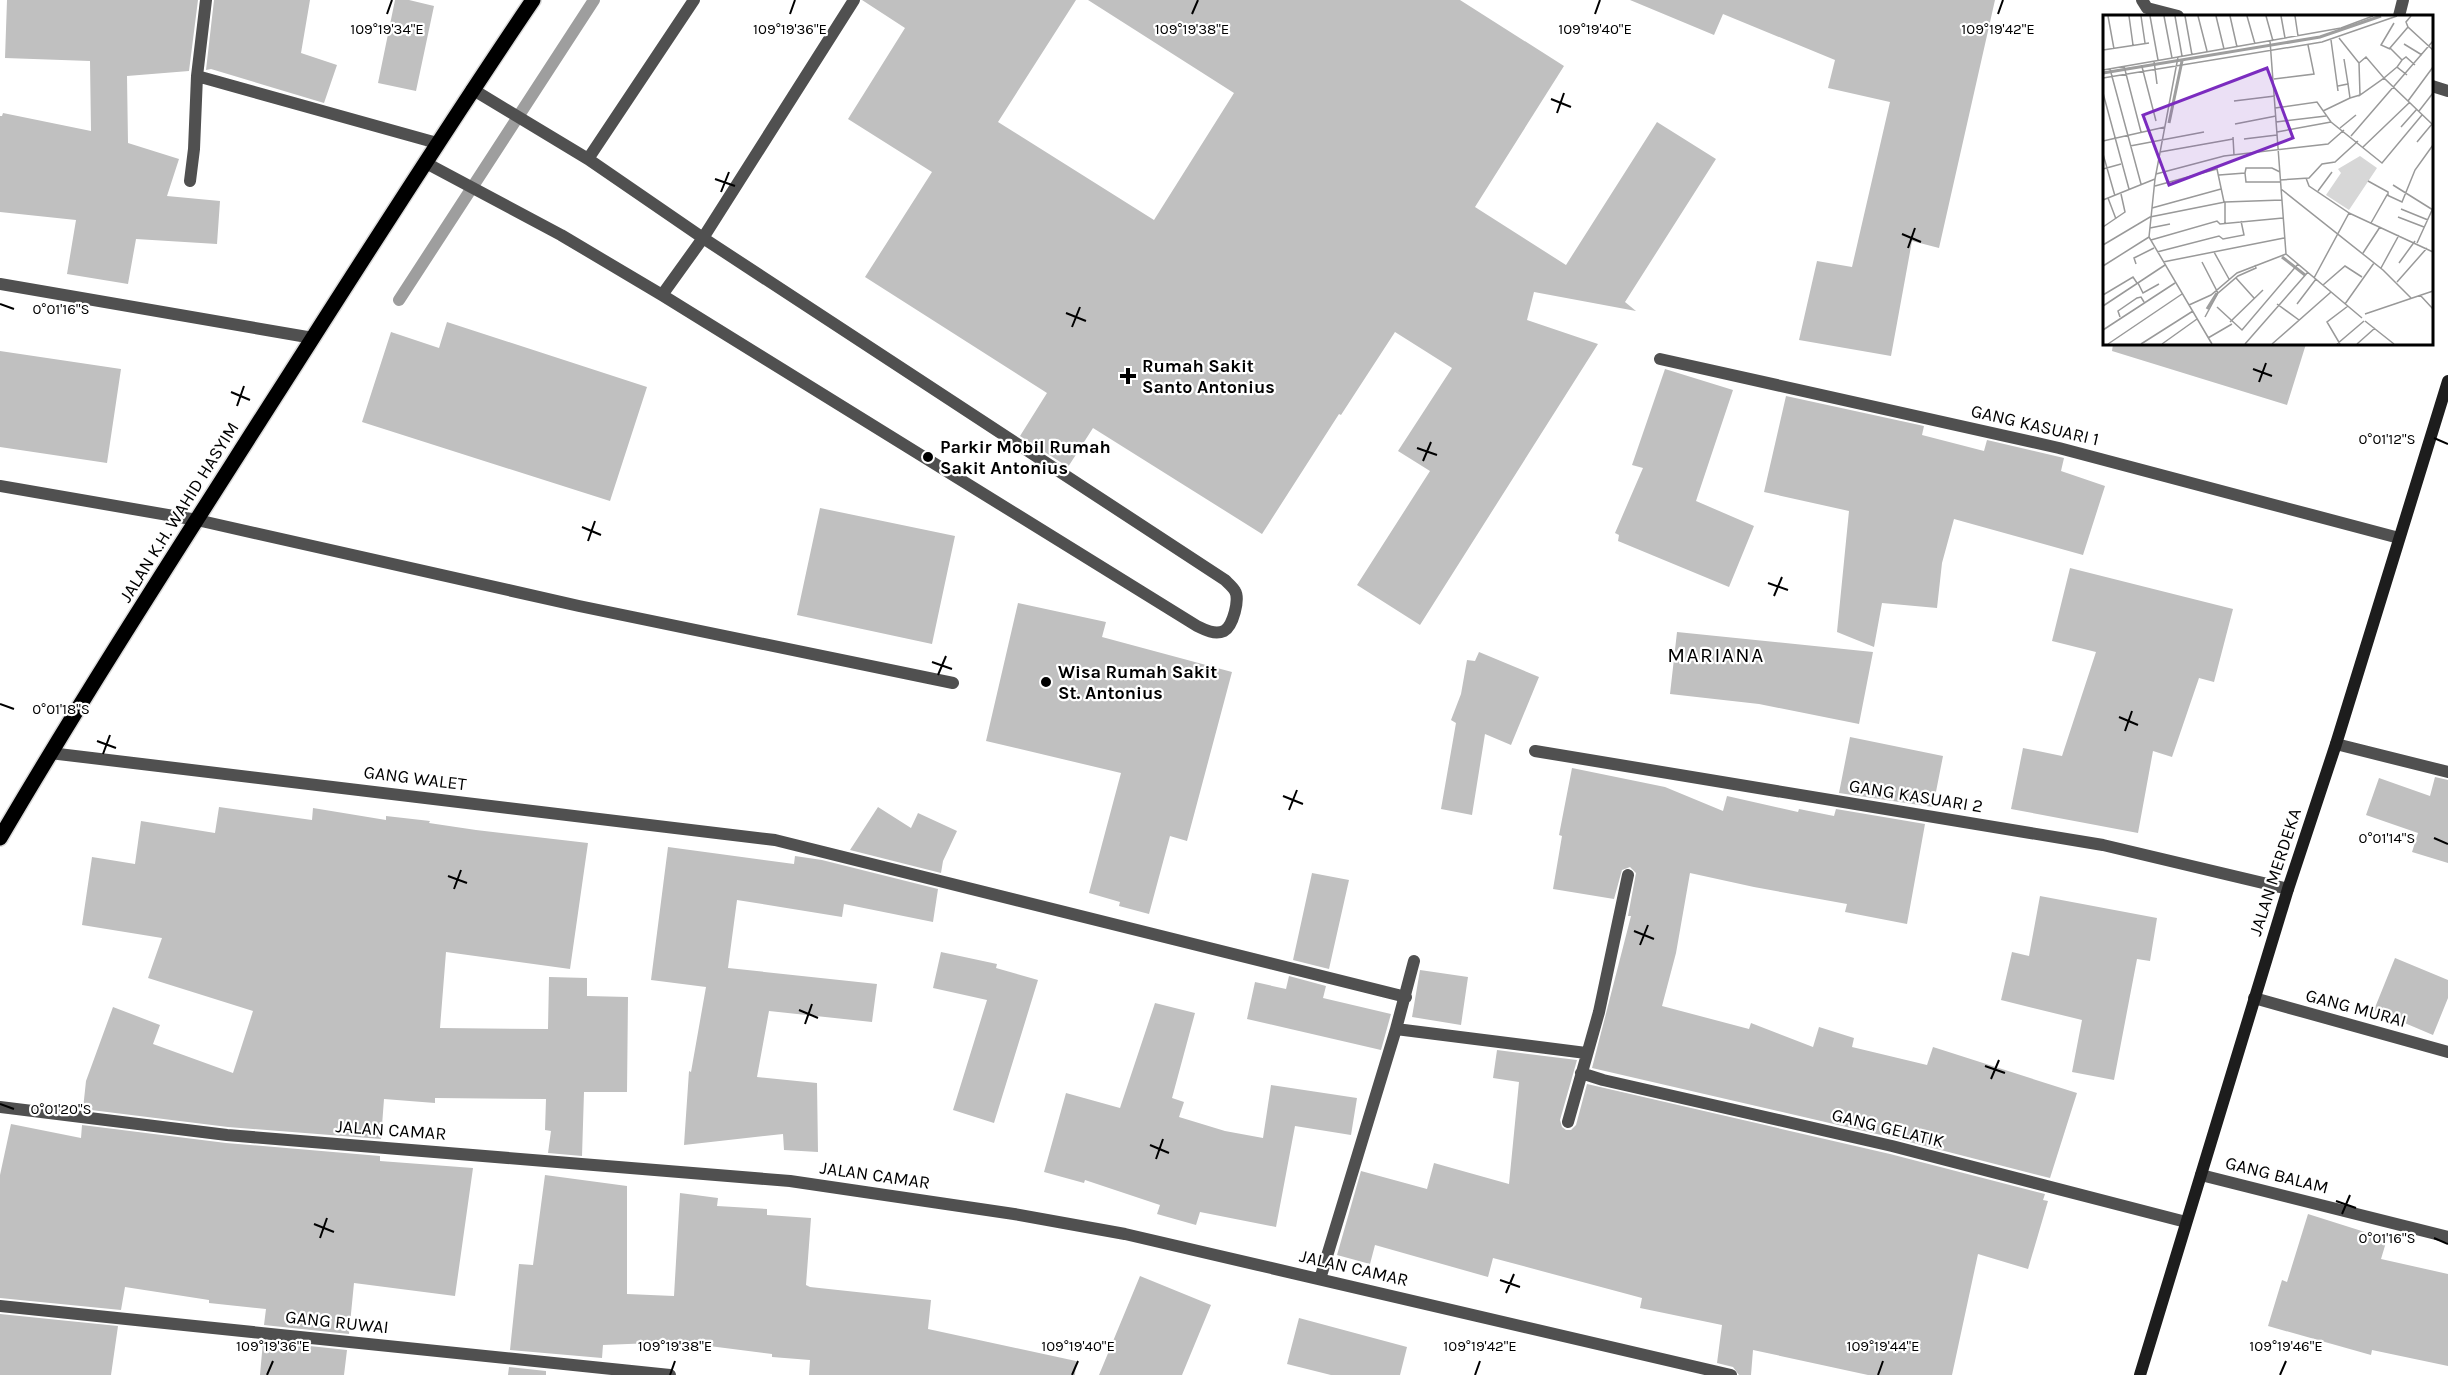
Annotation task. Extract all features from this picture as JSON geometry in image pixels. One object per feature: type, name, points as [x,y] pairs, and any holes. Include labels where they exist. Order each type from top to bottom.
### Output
[{"type":"main road","name":"JALAN K.H. WAHID HASYIM","points":[[0,838],[50,753],[197,520],[437,143],[533,0]]},
{"type":"street","points":[[190,181],[194,150],[197,76],[206,0]]},
{"type":"street","points":[[588,159],[694,0]]},
{"type":"street","points":[[662,295],[703,238],[854,0]]},
{"type":"street","points":[[2142,0],[2147,8],[2174,15]]},
{"type":"street","points":[[2399,15],[2403,0]]},
{"type":"street","points":[[197,76],[437,143]]},
{"type":"street","points":[[2433,86],[2448,91]]},
{"type":"street","points":[[426,163],[561,235],[662,295],[1197,626],[1209,632],[1223,632],[1227,628],[1238,603],[1236,592],[1225,580],[703,238],[588,159],[472,89]]},
{"type":"street","points":[[0,284],[313,338]]},
{"type":"street","name":"GANG KASUARI 1","points":[[1660,359],[2059,448],[2399,538]]},
{"type":"street","name":"JALAN MERDEKA","points":[[2140,1375],[2254,998],[2336,744],[2448,381]]},
{"type":"street","points":[[0,486],[197,520],[579,606],[953,683]]},
{"type":"street","points":[[2336,744],[2448,772]]},
{"type":"street","name":"GANG KASUARI 2","points":[[1535,751],[2103,845],[2288,889]]},
{"type":"street","name":"GANG WALET","points":[[50,753],[775,840],[1406,997]]},
{"type":"street","points":[[1568,1122],[1599,1012],[1628,875]]},
{"type":"street","points":[[1320,1279],[1406,997],[1414,961]]},
{"type":"street","name":"GANG MURAI","points":[[2254,998],[2448,1052]]},
{"type":"street","points":[[1396,1029],[1586,1053]]},
{"type":"street","name":"GANG GELATIK","points":[[1581,1072],[1603,1080],[1892,1146],[2186,1222]]},
{"type":"street","name":"JALAN CAMAR","points":[[0,1107],[227,1135],[790,1181],[1014,1214],[1125,1234],[1731,1375]]},
{"type":"street","name":"GANG BALAM","points":[[2201,1175],[2448,1237]]},
{"type":"street","name":"GANG RUWAI","points":[[0,1305],[670,1375]]},
{"type":"building","points":[[7,0],[198,0],[189,71],[127,76],[128,143],[179,159],[167,196],[220,201],[217,244],[136,239],[128,284],[67,274],[76,220],[0,212],[0,116],[3,113],[91,131],[90,61],[5,58]]},
{"type":"building","points":[[214,0],[310,0],[301,53],[337,65],[324,103],[211,69],[206,70]]},
{"type":"building","points":[[395,0],[409,0],[434,6],[416,91],[378,83]]},
{"type":"building","points":[[862,0],[1076,0],[998,122],[1154,220],[1234,93],[1088,0],[1460,0],[1564,66],[1475,207],[1566,265],[1657,122],[1716,159],[1625,302],[1636,311],[1534,292],[1527,320],[1598,344],[1420,625],[1357,585],[1430,471],[1398,451],[1452,368],[1395,332],[1262,534],[1093,428],[1068,467],[1020,436],[1047,393],[865,277],[932,172],[848,119],[905,28]]},
{"type":"building","points":[[1630,0],[1995,0],[1939,248],[1912,241],[1891,356],[1799,340],[1817,261],[1852,267],[1890,102],[1828,88],[1835,60],[1723,14],[1714,35]]},
{"type":"building","points":[[447,322],[647,387],[610,501],[362,422],[391,332],[439,348]]},
{"type":"building","points":[[2113,345],[2306,345],[2287,405],[2112,351]]},
{"type":"building","points":[[0,351],[121,369],[107,463],[0,447]]},
{"type":"building","points":[[1665,369],[1733,390],[1696,501],[1754,526],[1729,587],[1618,541],[1619,535],[1615,533],[1643,468],[1632,465]]},
{"type":"building","points":[[1786,396],[1924,426],[1922,435],[1984,451],[1987,440],[2064,458],[2061,471],[2105,486],[2083,555],[1954,519],[1942,563],[1937,608],[1882,603],[1874,647],[1837,632],[1849,511],[1764,492]]},
{"type":"building","points":[[820,508],[955,536],[932,644],[797,615]]},
{"type":"building","points":[[2070,568],[2233,609],[2214,682],[2199,678],[2172,757],[2153,751],[2138,833],[2011,809],[2023,748],[2062,756],[2096,652],[2052,641]]},
{"type":"building","points":[[1018,603],[1106,622],[1102,637],[1232,672],[1187,841],[1170,836],[1149,914],[1119,906],[1120,902],[1089,893],[1121,773],[986,741]]},
{"type":"building","points":[[1677,632],[1873,652],[1859,724],[1759,704],[1670,694]]},
{"type":"building","points":[[1479,652],[1539,677],[1511,745],[1485,734],[1472,815],[1441,809],[1456,723],[1451,720],[1461,694],[1467,660],[1475,661]]},
{"type":"building","points":[[1850,737],[1943,756],[1933,807],[1839,793]]},
{"type":"building","points":[[1572,768],[1665,787],[1723,811],[1727,796],[1798,812],[1799,809],[1834,816],[1836,809],[1925,824],[1907,924],[1845,912],[1847,904],[1690,873],[1676,953],[1662,1006],[1749,1029],[1751,1023],[1813,1047],[1819,1027],[1854,1038],[1852,1047],[1927,1065],[1933,1047],[2077,1093],[2050,1178],[1894,1138],[1592,1068],[1631,916],[1628,916],[1636,873],[1630,867],[1622,870],[1614,899],[1553,889],[1562,836],[1559,835]]},
{"type":"building","points":[[2435,777],[2448,780],[2448,863],[2412,852],[2418,833],[2366,815],[2379,778],[2430,796]]},
{"type":"building","points":[[219,807],[312,820],[313,808],[386,820],[386,816],[430,821],[429,823],[476,830],[588,843],[570,969],[446,952],[440,1028],[548,1029],[549,977],[587,978],[587,996],[628,997],[627,1092],[584,1092],[582,1156],[548,1153],[551,1131],[545,1130],[546,1099],[435,1098],[435,1103],[384,1099],[381,1139],[228,1127],[83,1109],[86,1081],[113,1007],[160,1025],[153,1044],[233,1073],[253,1011],[148,978],[162,938],[82,925],[92,857],[135,864],[141,821],[215,833]]},
{"type":"building","points":[[878,807],[911,828],[918,813],[957,831],[943,861],[941,873],[850,850]]},
{"type":"building","points":[[668,847],[794,864],[795,856],[822,860],[938,889],[933,922],[844,904],[842,917],[737,900],[728,968],[877,984],[872,1022],[769,1011],[757,1077],[817,1083],[818,1152],[784,1150],[783,1134],[684,1145],[689,1071],[691,1072],[706,987],[651,980]]},
{"type":"building","points":[[1312,873],[1349,880],[1329,969],[1293,960]]},
{"type":"building","points":[[2040,896],[2157,918],[2150,961],[2137,959],[2114,1080],[2072,1072],[2082,1020],[2001,1000],[2012,952],[2029,956]]},
{"type":"building","points":[[941,952],[997,964],[996,968],[1038,980],[994,1123],[953,1110],[987,1000],[933,988]]},
{"type":"building","points":[[2395,958],[2448,980],[2448,998],[2433,1035],[2374,1010]]},
{"type":"building","points":[[1420,970],[1468,977],[1461,1025],[1412,1017]]},
{"type":"building","points":[[1289,976],[1326,986],[1323,998],[1391,1014],[1381,1050],[1247,1019],[1255,982],[1286,989]]},
{"type":"building","points":[[1155,1003],[1195,1013],[1172,1098],[1184,1102],[1179,1117],[1225,1131],[1263,1138],[1271,1085],[1357,1098],[1351,1135],[1295,1126],[1276,1227],[1200,1212],[1196,1225],[1157,1214],[1160,1205],[1085,1180],[1084,1183],[1044,1172],[1066,1093],[1120,1108]]},
{"type":"building","points":[[1497,1050],[1577,1060],[1560,1120],[1562,1127],[1566,1130],[1571,1130],[1576,1125],[1587,1084],[1890,1154],[2045,1194],[2043,1200],[2048,1201],[2028,1269],[1978,1254],[1952,1375],[1868,1375],[1753,1350],[1751,1375],[1739,1375],[1733,1367],[1717,1363],[1722,1325],[1640,1308],[1642,1298],[1493,1258],[1488,1277],[1375,1245],[1370,1264],[1337,1255],[1361,1171],[1427,1189],[1434,1163],[1509,1184],[1519,1082],[1493,1078]]},
{"type":"building","points":[[11,1124],[81,1138],[82,1125],[226,1143],[380,1156],[380,1161],[473,1168],[455,1296],[354,1283],[349,1334],[264,1325],[266,1309],[209,1303],[209,1300],[125,1287],[121,1310],[0,1298],[0,1175]]},
{"type":"building","points":[[545,1175],[627,1186],[627,1294],[674,1296],[680,1193],[718,1198],[717,1206],[767,1209],[767,1215],[811,1218],[806,1285],[810,1287],[931,1300],[928,1329],[1076,1361],[1075,1375],[809,1375],[810,1360],[772,1357],[772,1354],[678,1342],[603,1345],[602,1358],[510,1350],[519,1264],[533,1265]]},
{"type":"building","points":[[2308,1214],[2387,1239],[2381,1259],[2448,1274],[2448,1366],[2372,1350],[2371,1355],[2268,1326],[2282,1280],[2287,1282]]},
{"type":"building","points":[[1140,1276],[1211,1305],[1182,1375],[1099,1375]]},
{"type":"building","points":[[0,1314],[118,1326],[111,1375],[0,1375]]},
{"type":"building","points":[[1299,1318],[1407,1347],[1400,1375],[1331,1375],[1287,1364]]},
{"type":"building","points":[[263,1341],[347,1350],[344,1375],[260,1375]]},
{"type":"building","points":[[509,1367],[546,1371],[546,1375],[508,1375]]},
{"type":"waterway","points":[[399,300],[594,0]]},
{"type":"place","name":"Rumah Sakit Santo Antonius","points":[[1128,376]]},
{"type":"place","name":"Parkir Mobil Rumah Sakit Antonius","points":[[928,457]]},
{"type":"place","name":"Wisa Rumah Sakit St. Antonius","points":[[1046,682]]},
{"type":"district","name":"MARIANA","points":[[1716,655]]}]
